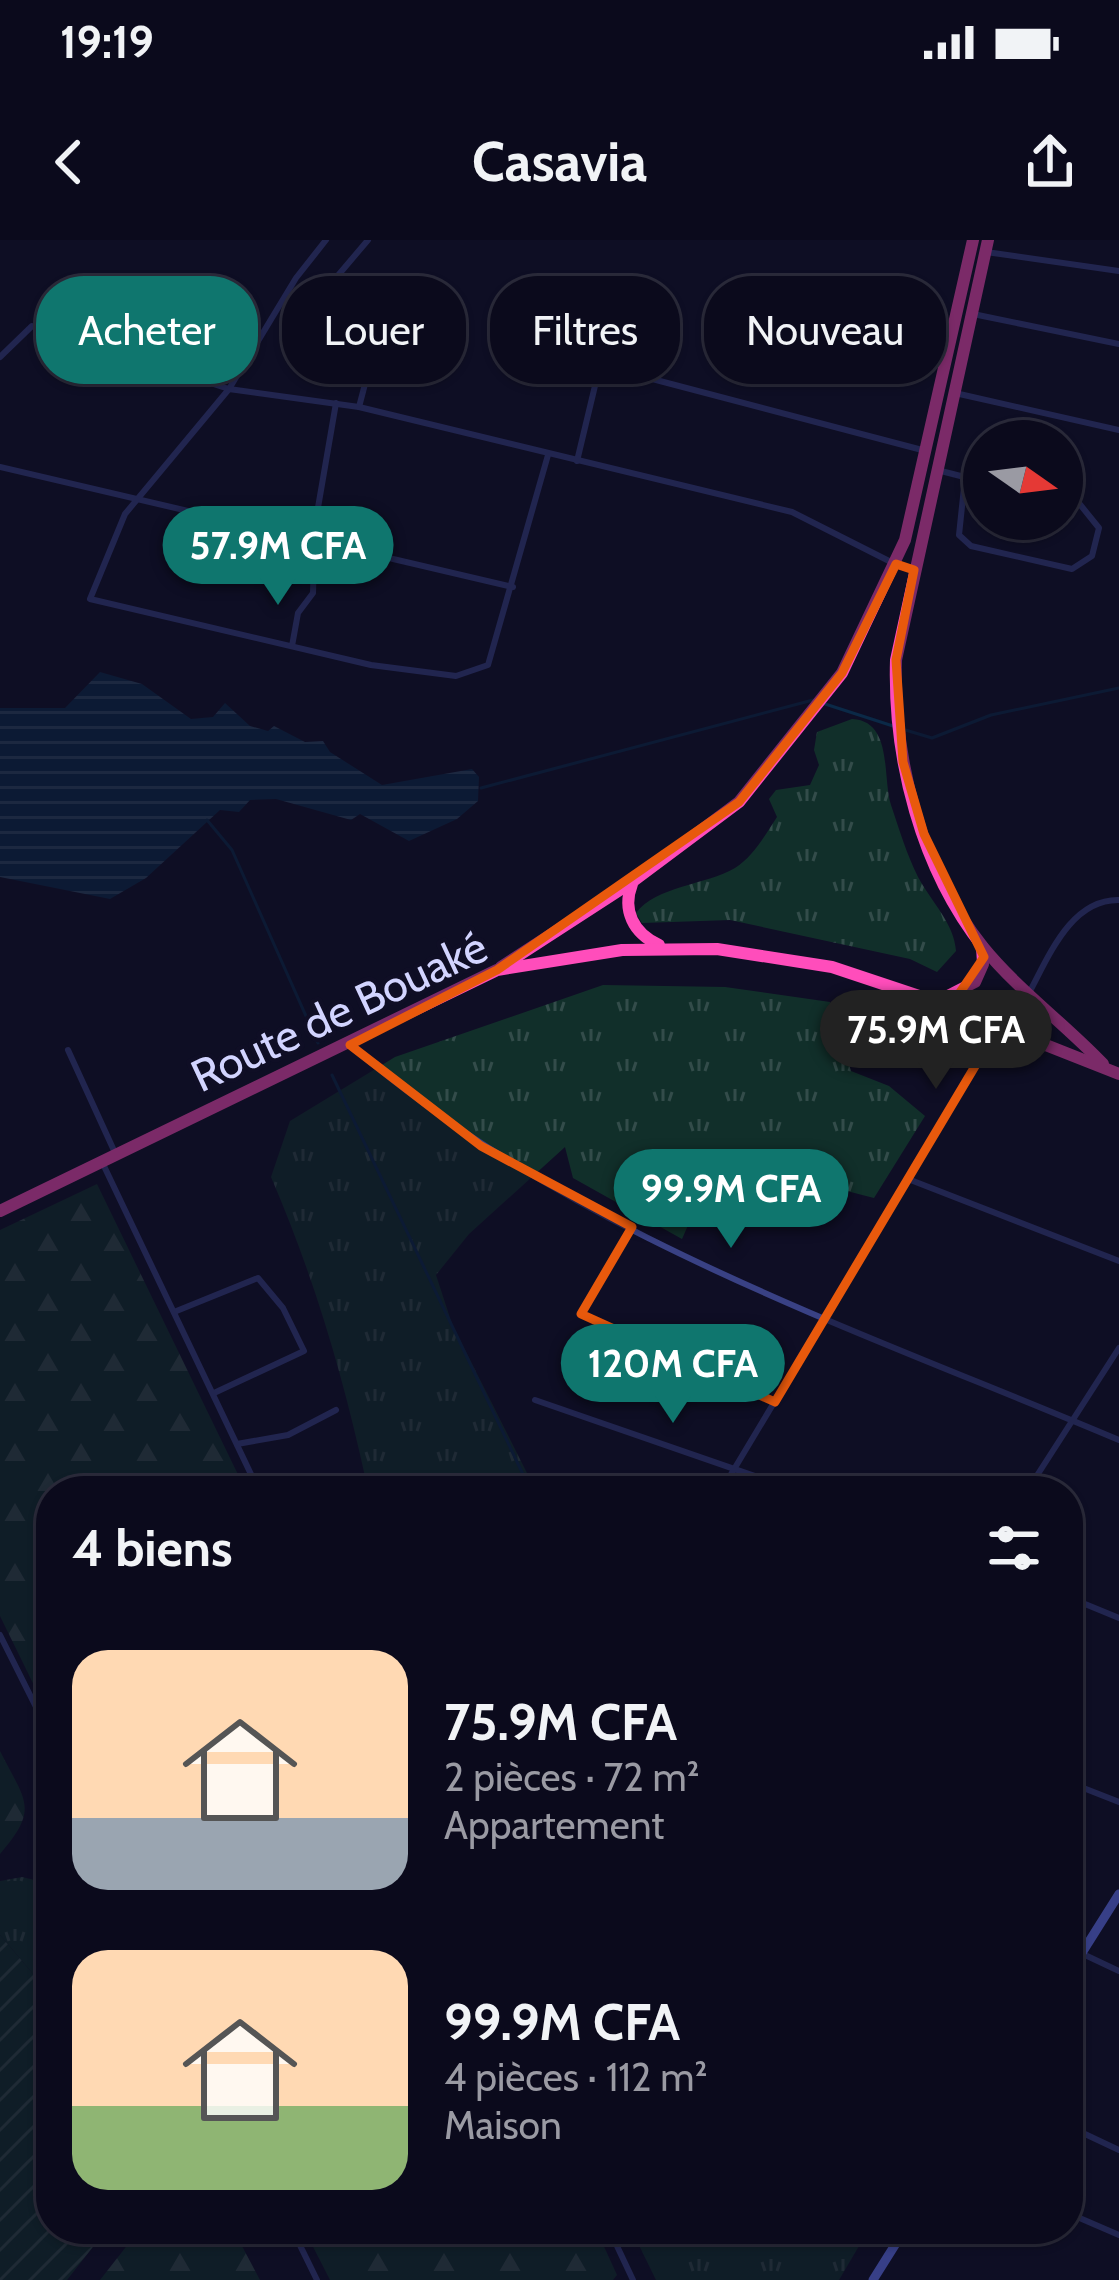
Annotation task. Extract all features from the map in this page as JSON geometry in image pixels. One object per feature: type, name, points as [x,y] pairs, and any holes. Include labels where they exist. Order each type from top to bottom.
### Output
[{"type":"highway","points":[[497,970],[632,882],[740,802],[777,762],[842,673],[896,564],[926,451],[969,242]]},
{"type":"highway","points":[[987,246],[896,660],[896,729],[924,834],[982,945],[1113,1071]]},
{"type":"highway","points":[[896,564],[914,570]]},
{"type":"highway","points":[[632,882],[628,905],[634,925],[661,946]]},
{"type":"highway","points":[[937,1002],[975,982],[983,964],[982,945]]},
{"type":"highway","name":"Route de Bouaké","points":[[0,1211],[350,1046],[497,970],[661,946],[777,956],[937,1002],[1113,1071]]},
{"type":"street","points":[[326,240],[296,278],[229,389],[124,514],[90,599],[371,665],[456,676],[488,665],[548,455]]},
{"type":"street","points":[[358,407],[376,342],[315,328],[318,299],[363,242]]},
{"type":"street","points":[[987,246],[1119,271]]},
{"type":"street","points":[[973,314],[1119,344]]},
{"type":"street","points":[[0,358],[32,326],[229,389],[358,407],[792,512],[896,564]]},
{"type":"street","points":[[577,461],[595,384]]},
{"type":"street","points":[[671,384],[926,451]]},
{"type":"street","points":[[955,393],[1119,430]]},
{"type":"street","points":[[292,646],[298,613],[313,593],[336,403]]},
{"type":"street","points":[[0,466],[513,587]]},
{"type":"street","points":[[937,470],[963,478]]},
{"type":"street","points":[[963,489],[959,535],[963,539]]},
{"type":"street","points":[[964,540],[971,546],[1072,569],[1092,556],[1099,528],[1083,508]]},
{"type":"street","points":[[1029,993],[1057,940],[1083,911],[1099,899],[1119,900]]},
{"type":"street","points":[[731,1476],[822,1316],[999,1026]]},
{"type":"street","points":[[350,1046],[414,1100],[481,1146],[632,1227],[822,1316],[1119,1441]]},
{"type":"street","points":[[68,1050],[174,1312],[252,1476]]},
{"type":"street","points":[[908,1179],[1119,1261]]},
{"type":"street","points":[[632,1227],[581,1314],[775,1402]]},
{"type":"street","points":[[174,1312],[258,1278],[295,1329],[304,1351],[214,1393]]},
{"type":"street","points":[[1037,1476],[1119,1348]]},
{"type":"street","points":[[535,1400],[756,1476]]},
{"type":"street","points":[[237,1444],[288,1435],[337,1411]]},
{"type":"street","points":[[1083,1603],[1119,1618]]},
{"type":"street","points":[[0,1635],[36,1706]]},
{"type":"street","points":[[1083,1788],[1119,1802]]},
{"type":"street","points":[[1083,1951],[1119,1894]]},
{"type":"street","points":[[1083,1953],[1119,1971]]},
{"type":"street","points":[[1083,2133],[1119,2150]]},
{"type":"street","points":[[1083,2219],[1119,2235]]},
{"type":"street","points":[[299,2244],[317,2280]]},
{"type":"street","points":[[616,2244],[633,2280]]},
{"type":"street","points":[[875,2280],[896,2244]]},
{"type":"highlighted area","points":[[896,564],[914,570],[896,660],[903,762],[924,834],[984,957],[950,1007],[999,1026],[775,1402],[581,1314],[632,1227],[481,1146],[350,1045],[497,970],[739,802],[842,673]]},
{"type":"green space","points":[[852,719],[865,722],[880,739],[891,805],[907,851],[951,931],[956,951],[937,972],[910,959],[730,920],[642,923],[636,913],[656,897],[723,874],[748,858],[777,817],[769,799],[776,790],[810,785],[819,765],[814,750],[817,732]]},
{"type":"green space","points":[[603,985],[725,987],[830,1002],[851,1071],[889,1086],[925,1116],[874,1198],[843,1190],[828,1212],[784,1204],[755,1216],[703,1191],[682,1239],[573,1178],[565,1147],[469,1234],[436,1275],[452,1324],[528,1476],[365,1476],[326,1327],[271,1177],[290,1121],[395,1057]]},
{"type":"green space","points":[[97,1184],[239,1476],[36,1476],[36,1689],[0,1616],[0,1230]]},
{"type":"green space","points":[[0,1751],[22,1793],[24,1814],[0,1854]]},
{"type":"green space","points":[[22,1877],[36,1880],[36,1977],[0,1935],[0,1881]]},
{"type":"green space","points":[[0,1935],[36,1977],[36,2244],[95,2244],[67,2280],[0,2280]]},
{"type":"green space","points":[[128,2244],[241,2244],[260,2280],[100,2280]]},
{"type":"green space","points":[[312,2244],[603,2244],[617,2275],[613,2280],[330,2280]]},
{"type":"green space","points":[[638,2244],[860,2244],[839,2280],[656,2280]]},
{"type":"water","points":[[100,672],[142,684],[191,719],[213,717],[225,703],[250,726],[268,731],[274,726],[305,742],[323,741],[330,752],[382,785],[472,769],[479,777],[478,801],[457,819],[409,841],[360,814],[351,820],[276,799],[250,800],[239,812],[220,810],[146,878],[110,899],[0,877],[0,708],[65,708]]},
{"type":"waterway","points":[[902,729],[932,738],[991,715],[1119,688]]},
{"type":"waterway","points":[[481,788],[813,700]]},
{"type":"waterway","points":[[822,703],[893,726]]},
{"type":"waterway","points":[[207,820],[232,850],[318,1043]]},
{"type":"waterway","points":[[332,1075],[524,1476]]}]
